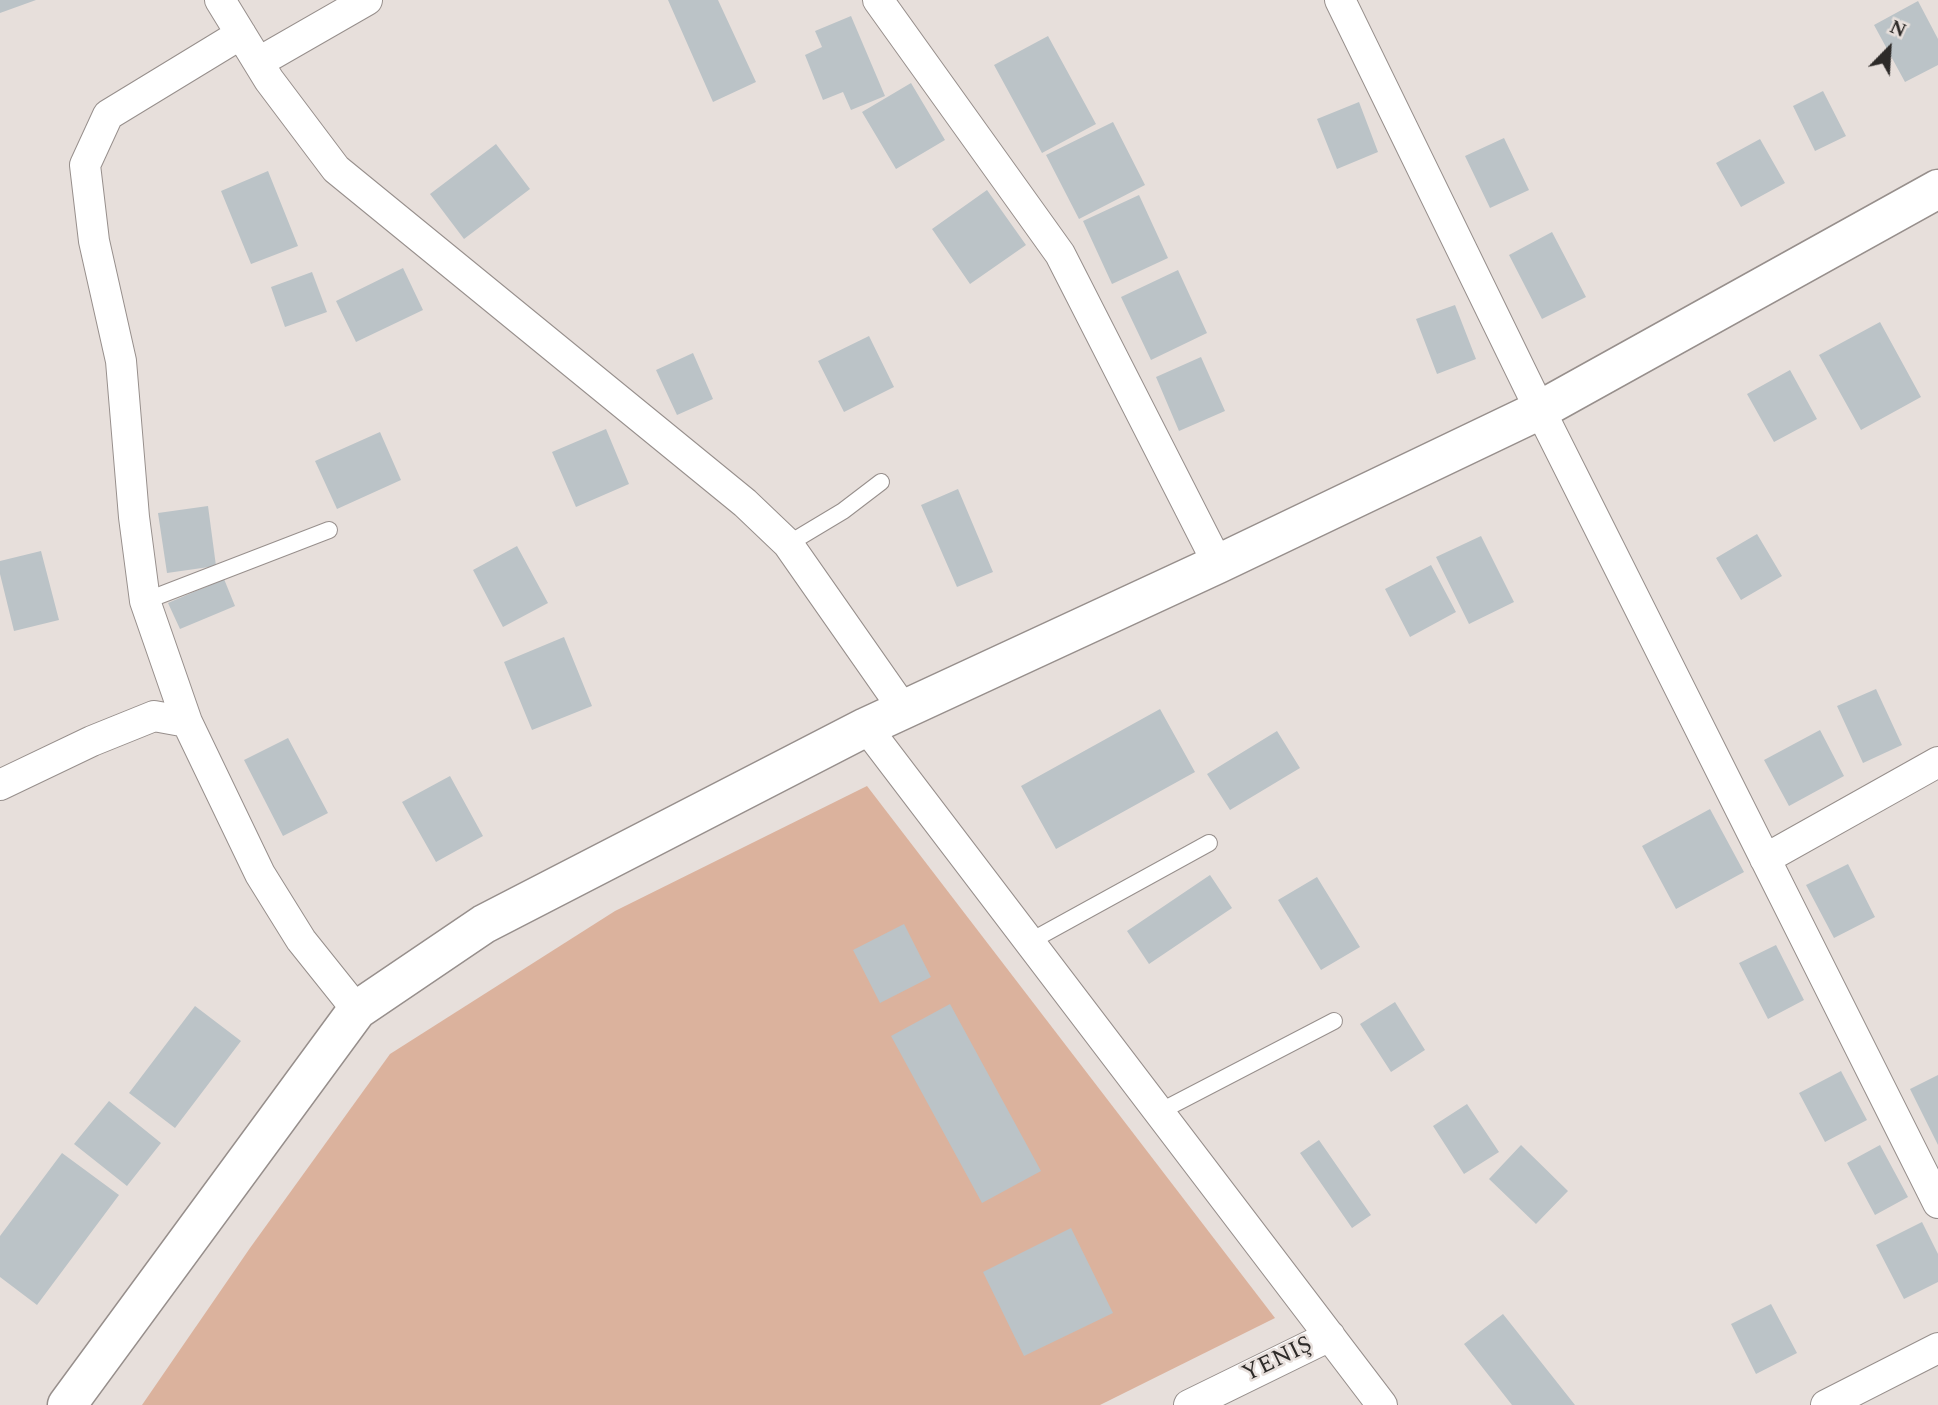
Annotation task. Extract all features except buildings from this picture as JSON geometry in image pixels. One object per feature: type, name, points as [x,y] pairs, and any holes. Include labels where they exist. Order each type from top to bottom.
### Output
[{"type":"main road","points":[[67,1405],[358,1010],[484,924],[866,727],[1218,564],[1540,410],[1938,189]]},
{"type":"street","points":[[220,0],[259,62],[336,169],[745,503],[788,544],[904,710]]},
{"type":"street","points":[[259,62],[367,0]]},
{"type":"street","points":[[878,0],[1060,254],[1218,564]]},
{"type":"street","points":[[1340,0],[1540,410],[1938,1203]]},
{"type":"street","points":[[241,34],[108,115],[85,165],[94,241],[121,361],[134,517],[145,601],[187,722],[260,874],[301,940],[358,1010]]},
{"type":"street","points":[[0,785],[92,741],[154,716],[187,722]]},
{"type":"street","points":[[866,727],[1382,1405]]},
{"type":"street","points":[[1765,859],[1938,762]]},
{"type":"street","name":"YENIŞ","points":[[1189,1405],[1329,1336]]},
{"type":"street","points":[[1826,1405],[1938,1348]]},
{"type":"lane","points":[[788,544],[843,511],[881,482]]},
{"type":"lane","points":[[145,601],[329,530]]},
{"type":"lane","points":[[1029,942],[1209,843]]},
{"type":"lane","points":[[1159,1112],[1334,1021]]},
{"type":"shaded area","points":[[867,786],[1275,1318],[1100,1405],[142,1405],[250,1248],[390,1054],[615,911]]}]
